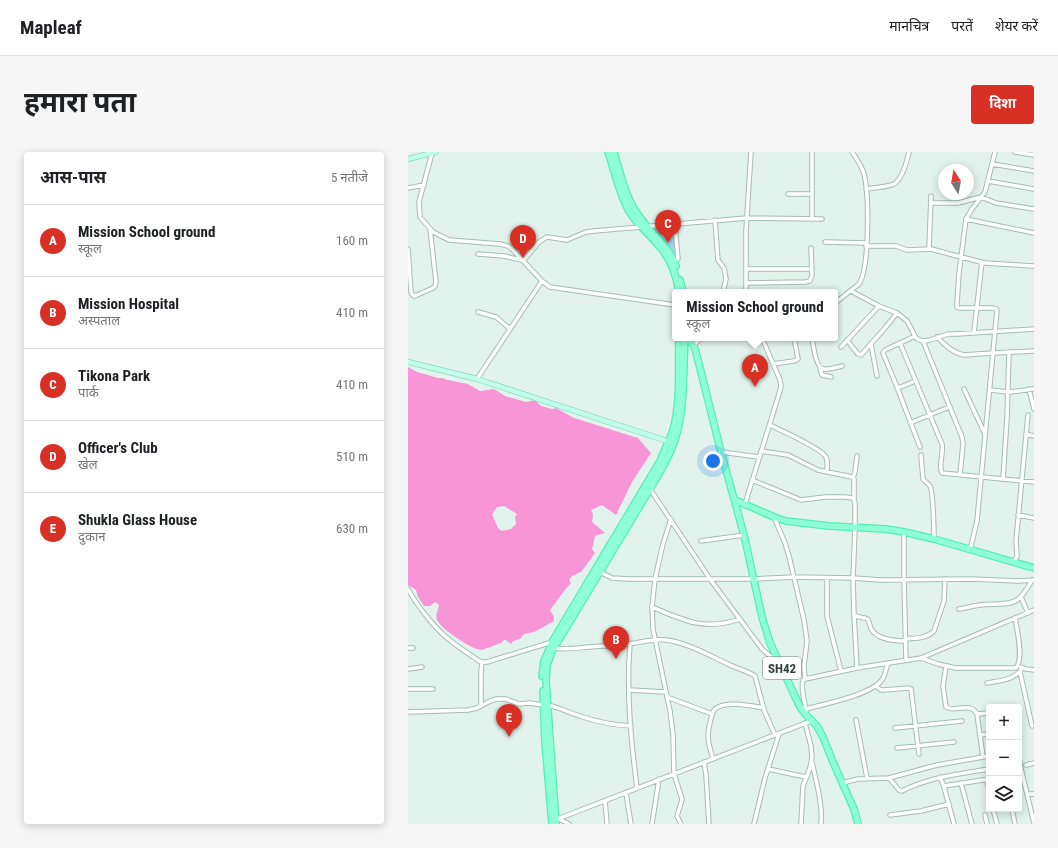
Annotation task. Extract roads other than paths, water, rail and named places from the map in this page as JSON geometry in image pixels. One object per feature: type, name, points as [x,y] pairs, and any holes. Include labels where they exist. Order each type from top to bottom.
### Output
[{"type":"main road","points":[[608,152],[625,203],[630,212],[668,250],[680,276],[682,289]]},
{"type":"main road","points":[[614,152],[627,194],[644,226],[671,263],[678,289]]},
{"type":"main road","points":[[408,159],[431,153]]},
{"type":"main road","points":[[555,822],[542,679],[544,661],[663,467],[671,442],[677,404],[679,341]]},
{"type":"main road","points":[[598,571],[660,461],[677,434],[681,408],[685,341]]},
{"type":"main road","points":[[690,341],[694,345],[734,500],[786,521],[904,532],[934,538],[1034,568]]},
{"type":"main road","points":[[408,362],[477,379],[671,442]]},
{"type":"main road","name":"SH42","points":[[734,500],[744,535],[762,617],[770,643],[778,663],[800,707],[817,726],[823,737],[854,809],[858,824]]},
{"type":"street","points":[[746,289],[746,218],[751,152]]},
{"type":"street","points":[[812,152],[812,219]]},
{"type":"street","points":[[838,301],[859,284],[862,280],[864,271],[867,210],[866,189],[862,169],[852,152]]},
{"type":"street","points":[[866,189],[896,183],[905,166],[909,152]]},
{"type":"street","points":[[970,550],[977,521],[997,312],[996,309],[993,308],[957,307],[959,273],[966,219],[985,192],[995,152]]},
{"type":"street","points":[[1015,152],[1034,155]]},
{"type":"street","points":[[431,153],[419,202],[420,217],[433,232],[449,240],[508,246],[542,281],[550,287],[672,305]]},
{"type":"street","points":[[992,164],[1034,171]]},
{"type":"street","points":[[988,182],[1034,189]]},
{"type":"street","points":[[408,188],[424,185]]},
{"type":"street","points":[[788,194],[812,194]]},
{"type":"street","points":[[929,249],[931,196]]},
{"type":"street","points":[[931,203],[958,203],[981,197],[996,203],[1034,209]]},
{"type":"street","points":[[522,260],[539,242],[547,237],[567,240],[586,232],[594,231],[746,218],[822,219]]},
{"type":"street","points":[[966,219],[1034,233]]},
{"type":"street","points":[[716,220],[717,256],[719,262],[724,268],[726,279],[724,289]]},
{"type":"street","points":[[675,224],[678,259]]},
{"type":"street","points":[[408,249],[411,292],[414,296],[433,288],[436,282],[430,228]]},
{"type":"street","points":[[824,242],[896,246],[907,250],[929,249],[982,262],[1034,266]]},
{"type":"street","points":[[746,283],[810,280],[812,269],[811,248]]},
{"type":"street","points":[[478,254],[511,257],[522,260]]},
{"type":"street","points":[[974,332],[982,262]]},
{"type":"street","points":[[746,269],[812,269]]},
{"type":"street","points":[[477,379],[542,281]]},
{"type":"street","points":[[851,291],[879,306],[897,313],[907,321],[915,336],[923,341],[948,334],[1034,329]]},
{"type":"street","points":[[841,347],[879,306]]},
{"type":"street","points":[[478,312],[496,317],[510,329]]},
{"type":"street","points":[[847,340],[859,355],[863,354],[897,313]]},
{"type":"street","points":[[915,336],[885,350],[883,353],[920,447]]},
{"type":"street","points":[[937,337],[949,348],[960,354],[969,355],[1034,351]]},
{"type":"street","points":[[694,345],[697,341]]},
{"type":"street","points":[[745,504],[781,386],[780,380],[763,341]]},
{"type":"street","points":[[773,364],[798,359],[795,341]]},
{"type":"street","points":[[813,341],[822,376],[831,377]]},
{"type":"street","points":[[923,341],[961,434],[960,475]]},
{"type":"street","points":[[900,343],[942,447],[941,471],[944,474],[1034,482]]},
{"type":"street","points":[[871,344],[877,376]]},
{"type":"street","points":[[1003,479],[1007,424],[1009,352]]},
{"type":"street","points":[[820,368],[824,369],[842,366]]},
{"type":"street","points":[[897,387],[901,387],[915,381]]},
{"type":"street","points":[[964,389],[985,435]]},
{"type":"street","points":[[1029,389],[1034,410]]},
{"type":"street","points":[[990,390],[1008,392],[1034,389]]},
{"type":"street","points":[[910,423],[949,407]]},
{"type":"street","points":[[1014,562],[1017,556],[1016,545],[1018,514],[1028,415]]},
{"type":"street","points":[[770,426],[796,437],[823,454],[827,461],[827,472]]},
{"type":"street","points":[[1026,434],[1034,436]]},
{"type":"street","points":[[761,451],[788,456],[818,470],[853,478]]},
{"type":"street","points":[[721,452],[759,458]]},
{"type":"street","points":[[921,455],[923,480],[930,486],[932,494],[934,538]]},
{"type":"street","points":[[857,456],[853,478],[855,528],[853,578],[857,668]]},
{"type":"street","points":[[752,480],[801,500],[825,497],[845,497],[853,498],[854,500]]},
{"type":"street","points":[[650,489],[710,579],[762,649],[778,663]]},
{"type":"street","points":[[1018,514],[1034,518]]},
{"type":"street","points":[[774,517],[789,556],[806,633],[807,648],[804,666],[805,679],[803,680],[802,686],[806,715]]},
{"type":"street","points":[[671,519],[663,544],[655,579],[652,607],[654,629],[673,734],[674,774],[682,799],[677,816],[681,824]]},
{"type":"street","points":[[904,532],[906,660]]},
{"type":"street","points":[[701,541],[744,535]]},
{"type":"street","points":[[598,571],[612,578],[629,579],[754,580],[794,577],[880,580],[1033,580]]},
{"type":"street","points":[[827,578],[827,616],[841,671]]},
{"type":"street","points":[[854,615],[868,619],[875,633],[894,641],[925,637],[934,631],[944,601],[945,579]]},
{"type":"street","points":[[959,610],[982,604],[1012,602],[1017,600],[1033,580]]},
{"type":"street","points":[[409,592],[445,636],[454,644],[482,662],[488,662],[553,645],[564,649],[664,640],[694,648],[755,676],[764,708],[777,735],[754,824]]},
{"type":"street","points":[[805,679],[857,668],[921,658],[1014,618],[1032,612],[1020,597]]},
{"type":"street","points":[[652,607],[686,621],[702,624],[724,624],[740,619]]},
{"type":"street","points":[[1014,618],[1020,647],[1018,666],[1021,670],[1032,714],[1032,726]]},
{"type":"street","points":[[630,644],[629,690],[636,788]]},
{"type":"street","points":[[921,658],[946,666],[960,668],[1012,669],[1018,666]]},
{"type":"street","points":[[481,706],[482,662]]},
{"type":"street","points":[[806,709],[850,697],[876,686],[883,678],[888,663]]},
{"type":"street","points":[[946,666],[943,686],[946,708],[970,708],[975,710],[977,714],[983,757]]},
{"type":"street","points":[[408,669],[422,667]]},
{"type":"street","points":[[1021,670],[1034,670]]},
{"type":"street","points":[[987,683],[1016,676],[1021,670]]},
{"type":"street","points":[[876,686],[881,690],[911,689],[919,754]]},
{"type":"street","points":[[408,689],[433,689]]},
{"type":"street","points":[[629,690],[666,692]]},
{"type":"street","points":[[667,697],[712,714]]},
{"type":"street","points":[[408,712],[461,711],[474,709],[494,699],[502,698],[519,704],[530,703],[555,706],[584,718],[608,724],[631,726]]},
{"type":"street","points":[[713,759],[707,736],[712,714],[716,708],[727,704],[738,704],[764,708]]},
{"type":"street","points":[[977,714],[986,713]]},
{"type":"street","points":[[856,720],[867,778]]},
{"type":"street","points":[[555,822],[636,788],[811,721]]},
{"type":"street","points":[[895,728],[962,721]]},
{"type":"street","points":[[805,723],[811,746],[811,761],[818,790],[821,824]]},
{"type":"street","points":[[980,735],[986,734]]},
{"type":"street","points":[[897,748],[954,742]]},
{"type":"street","points":[[842,783],[867,778],[889,778],[937,765],[986,756]]},
{"type":"street","points":[[801,824],[802,790],[811,761]]},
{"type":"street","points":[[704,762],[709,824]]},
{"type":"street","points":[[1026,765],[1034,763]]},
{"type":"street","points":[[768,769],[806,777]]},
{"type":"street","points":[[889,778],[898,789],[902,791],[940,777],[986,769]]},
{"type":"street","points":[[1022,773],[1033,810],[1034,824]]},
{"type":"street","points":[[940,777],[944,786],[954,824]]},
{"type":"street","points":[[944,786],[986,779]]},
{"type":"street","points":[[652,824],[659,780]]},
{"type":"street","points":[[961,783],[972,824]]},
{"type":"street","points":[[626,792],[631,824]]},
{"type":"street","points":[[1027,794],[1034,794]]},
{"type":"street","points":[[604,801],[607,824]]},
{"type":"street","points":[[890,815],[921,811],[948,804]]},
{"type":"street","points":[[994,812],[997,824]]},
{"type":"street","points":[[1013,812],[1015,824]]},
{"type":"street","points":[[985,815],[987,824]]},
{"type":"street","points":[[555,822],[569,824]]},
{"type":"place","name":"Tikona Park","points":[[668,243]]},
{"type":"place","name":"Officer's Club","points":[[523,258]]},
{"type":"place","name":"Mission School ground","points":[[755,387]]},
{"type":"place","name":"Mission Hospital","points":[[616,659]]},
{"type":"place","name":"Shukla Glass House","points":[[509,737]]}]
